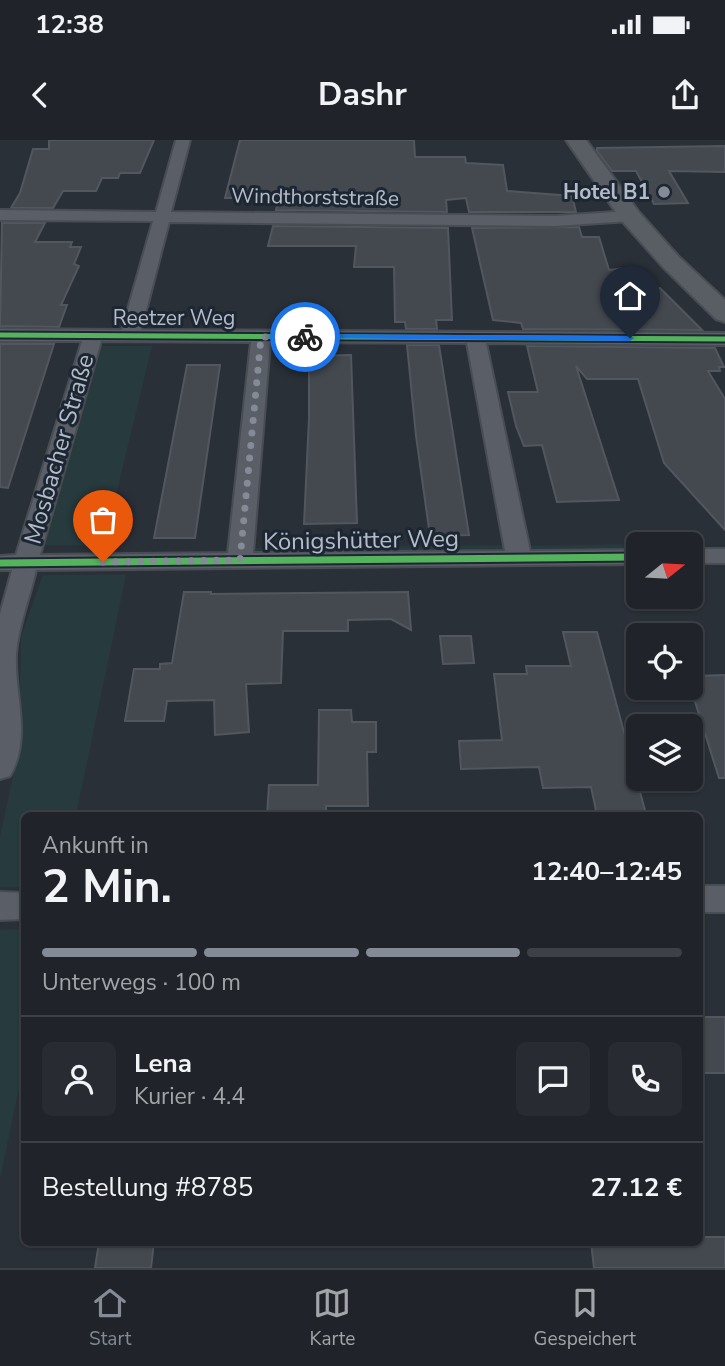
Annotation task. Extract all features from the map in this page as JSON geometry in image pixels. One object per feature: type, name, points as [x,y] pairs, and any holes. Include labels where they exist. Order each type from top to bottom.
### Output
[{"type":"street","points":[[130,335],[183,140]]},
{"type":"street","points":[[576,140],[630,216],[671,262],[725,314]]},
{"type":"street","name":"Windthorststraße","points":[[0,215],[555,221],[630,216]]},
{"type":"street","name":"Reetzer Weg","points":[[0,335],[725,339]]},
{"type":"street","name":"Mosbacher Straße","points":[[0,768],[8,736],[3,653],[13,563],[93,335]]},
{"type":"street","name":"Reetzer Weg","points":[[240,560],[261,337]]},
{"type":"street","points":[[475,338],[519,558]]},
{"type":"street","points":[[704,556],[725,556]]},
{"type":"street","name":"Königshütter Weg","points":[[13,563],[626,557]]},
{"type":"street","points":[[703,899],[725,899]]},
{"type":"street","points":[[0,906],[21,906]]},
{"type":"green space","points":[[98,346],[152,346],[104,545],[40,545]]},
{"type":"green space","points":[[626,544],[626,551],[538,552],[528,546]]},
{"type":"green space","points":[[506,545],[500,552],[259,554],[253,548]]},
{"type":"green space","points":[[43,575],[126,575],[77,812],[21,812],[21,887],[0,887],[0,837],[19,748],[21,636]]},
{"type":"green space","points":[[21,929],[21,1078],[0,1179],[0,930]]},
{"type":"building","points":[[49,140],[154,140],[140,173],[120,173],[118,178],[102,178],[96,191],[63,191],[53,208],[11,208],[20,193],[33,149],[49,149]]},
{"type":"building","points":[[240,140],[414,140],[415,157],[465,157],[466,163],[503,165],[507,191],[572,196],[576,212],[469,212],[466,198],[446,200],[447,212],[276,210],[279,198],[225,198]]},
{"type":"building","points":[[725,146],[725,172],[669,171],[688,203],[654,204],[636,171],[612,171],[597,151],[597,148]]},
{"type":"building","points":[[2,223],[45,223],[35,242],[72,242],[70,247],[81,247],[74,264],[79,266],[61,305],[67,305],[59,327],[0,326]]},
{"type":"building","points":[[273,226],[448,228],[452,320],[436,320],[437,329],[406,329],[405,322],[395,322],[394,267],[354,267],[356,246],[268,246]]},
{"type":"building","points":[[579,227],[582,237],[599,237],[609,270],[632,267],[655,288],[660,288],[702,330],[523,329],[521,323],[493,320],[472,228]]},
{"type":"building","points":[[0,344],[54,344],[8,488],[0,487]]},
{"type":"building","points":[[407,345],[439,345],[469,535],[430,536]]},
{"type":"building","points":[[527,346],[715,348],[724,367],[719,367],[720,371],[708,371],[725,399],[725,530],[664,463],[638,379],[587,379],[576,366],[619,500],[557,502],[542,445],[524,446],[508,392],[538,392]]},
{"type":"building","points":[[351,355],[357,523],[304,524],[309,356]]},
{"type":"building","points":[[187,365],[220,365],[195,538],[154,538]]},
{"type":"building","points":[[184,592],[408,592],[411,630],[391,619],[348,620],[348,631],[283,631],[281,683],[246,684],[249,732],[215,735],[214,700],[167,701],[164,721],[125,721],[134,669],[160,669],[160,664],[172,663]]},
{"type":"building","points":[[563,632],[597,632],[626,740],[626,791],[640,791],[645,812],[596,812],[591,787],[543,788],[539,767],[461,769],[459,741],[502,740],[494,674],[527,674],[526,666],[571,666]]},
{"type":"building","points":[[440,636],[471,636],[474,663],[443,664]]},
{"type":"building","points":[[725,675],[725,778],[719,778],[703,727],[703,714],[699,714],[695,700],[703,700],[703,676]]},
{"type":"building","points":[[319,710],[351,710],[352,722],[376,722],[376,752],[367,752],[368,806],[326,806],[326,812],[267,812],[269,785],[318,785]]},
{"type":"building","points":[[703,1017],[725,1017],[725,1073],[703,1073]]},
{"type":"building","points":[[703,1237],[725,1237],[725,1268],[594,1268],[591,1246],[703,1246]]},
{"type":"building","points":[[98,1246],[154,1246],[151,1268],[95,1268]]},
{"type":"cycle path","points":[[0,335],[725,339]]},
{"type":"cycle path","points":[[0,563],[626,557]]},
{"type":"way so far","points":[[103,562],[240,560],[261,337],[305,337]]},
{"type":"place","name":"Hotel B1","points":[[664,192]]},
{"type":"route","points":[[305,337],[630,338]]}]
